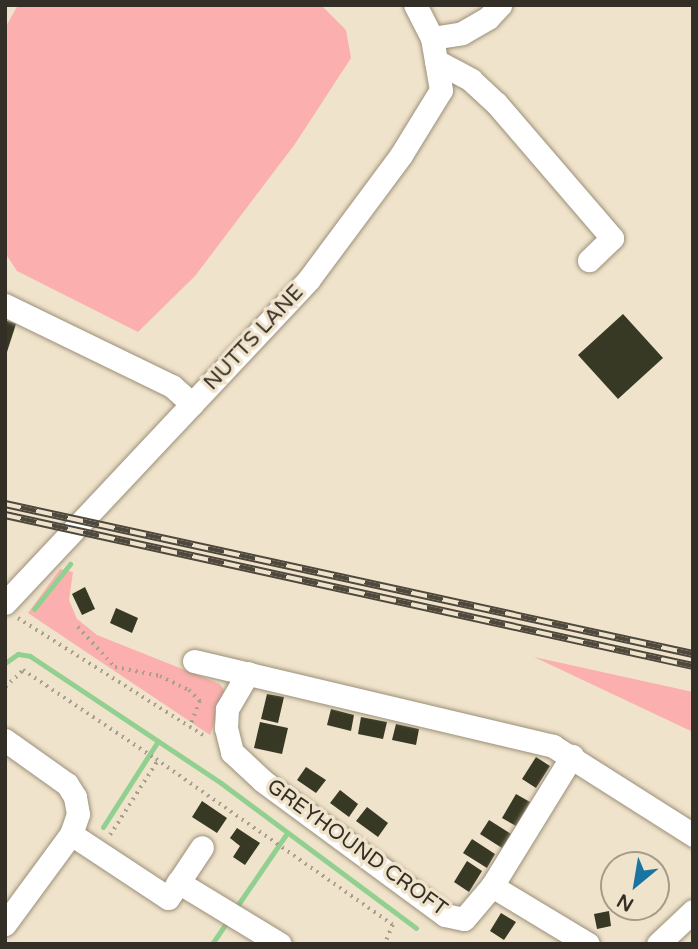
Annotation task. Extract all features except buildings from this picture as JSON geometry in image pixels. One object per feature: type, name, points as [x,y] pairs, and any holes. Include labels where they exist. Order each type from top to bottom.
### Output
[{"type":"street","name":"NUTTS LANE","points":[[11,610],[192,404],[309,279],[401,155],[441,90],[432,37],[415,5]]},
{"type":"street","points":[[432,37],[462,33],[488,18],[500,5]]},
{"type":"street","points":[[436,61],[471,80],[496,103],[612,238],[589,260]]},
{"type":"street","points":[[5,305],[172,386],[192,404]]},
{"type":"street","points":[[194,661],[553,746],[693,835]]},
{"type":"street","points":[[232,752],[226,729],[228,709],[248,673]]},
{"type":"street","points":[[5,740],[67,784],[75,797],[78,814],[71,834],[5,924]]},
{"type":"street","name":"GREYHOUND CROFT","points":[[232,752],[283,797],[445,915],[464,919],[492,886]]},
{"type":"street","points":[[572,756],[492,886],[588,944]]},
{"type":"street","points":[[71,834],[99,853],[280,944]]},
{"type":"street","points":[[173,890],[202,847]]},
{"type":"street","points":[[658,944],[693,911]]},
{"type":"path","points":[[11,610],[232,752]]},
{"type":"path","points":[[78,627],[115,667],[160,676],[189,690],[200,701],[190,727]]},
{"type":"path","points":[[5,687],[23,670],[143,750],[283,852],[393,925],[385,944]]},
{"type":"path","points":[[99,853],[157,760]]},
{"type":"shaded area","points":[[18,5],[321,5],[346,30],[351,58],[295,144],[195,276],[138,332],[17,271],[5,253],[5,28]]},
{"type":"shaded area","points":[[60,569],[73,572],[69,600],[77,619],[97,635],[220,684],[225,692],[210,735],[28,613]]},
{"type":"shaded area","points":[[534,657],[693,692],[693,732]]},
{"type":"waterway","points":[[34,609],[70,564]]},
{"type":"waterway","points":[[5,663],[18,654],[30,656],[221,783],[416,928]]},
{"type":"waterway","points":[[103,827],[158,741]]},
{"type":"waterway","points":[[235,909],[287,833]]},
{"type":"waterway","points":[[212,944],[228,920]]},
{"type":"railway","points":[[5,504],[693,654]]},
{"type":"railway","points":[[5,515],[693,666]]}]
